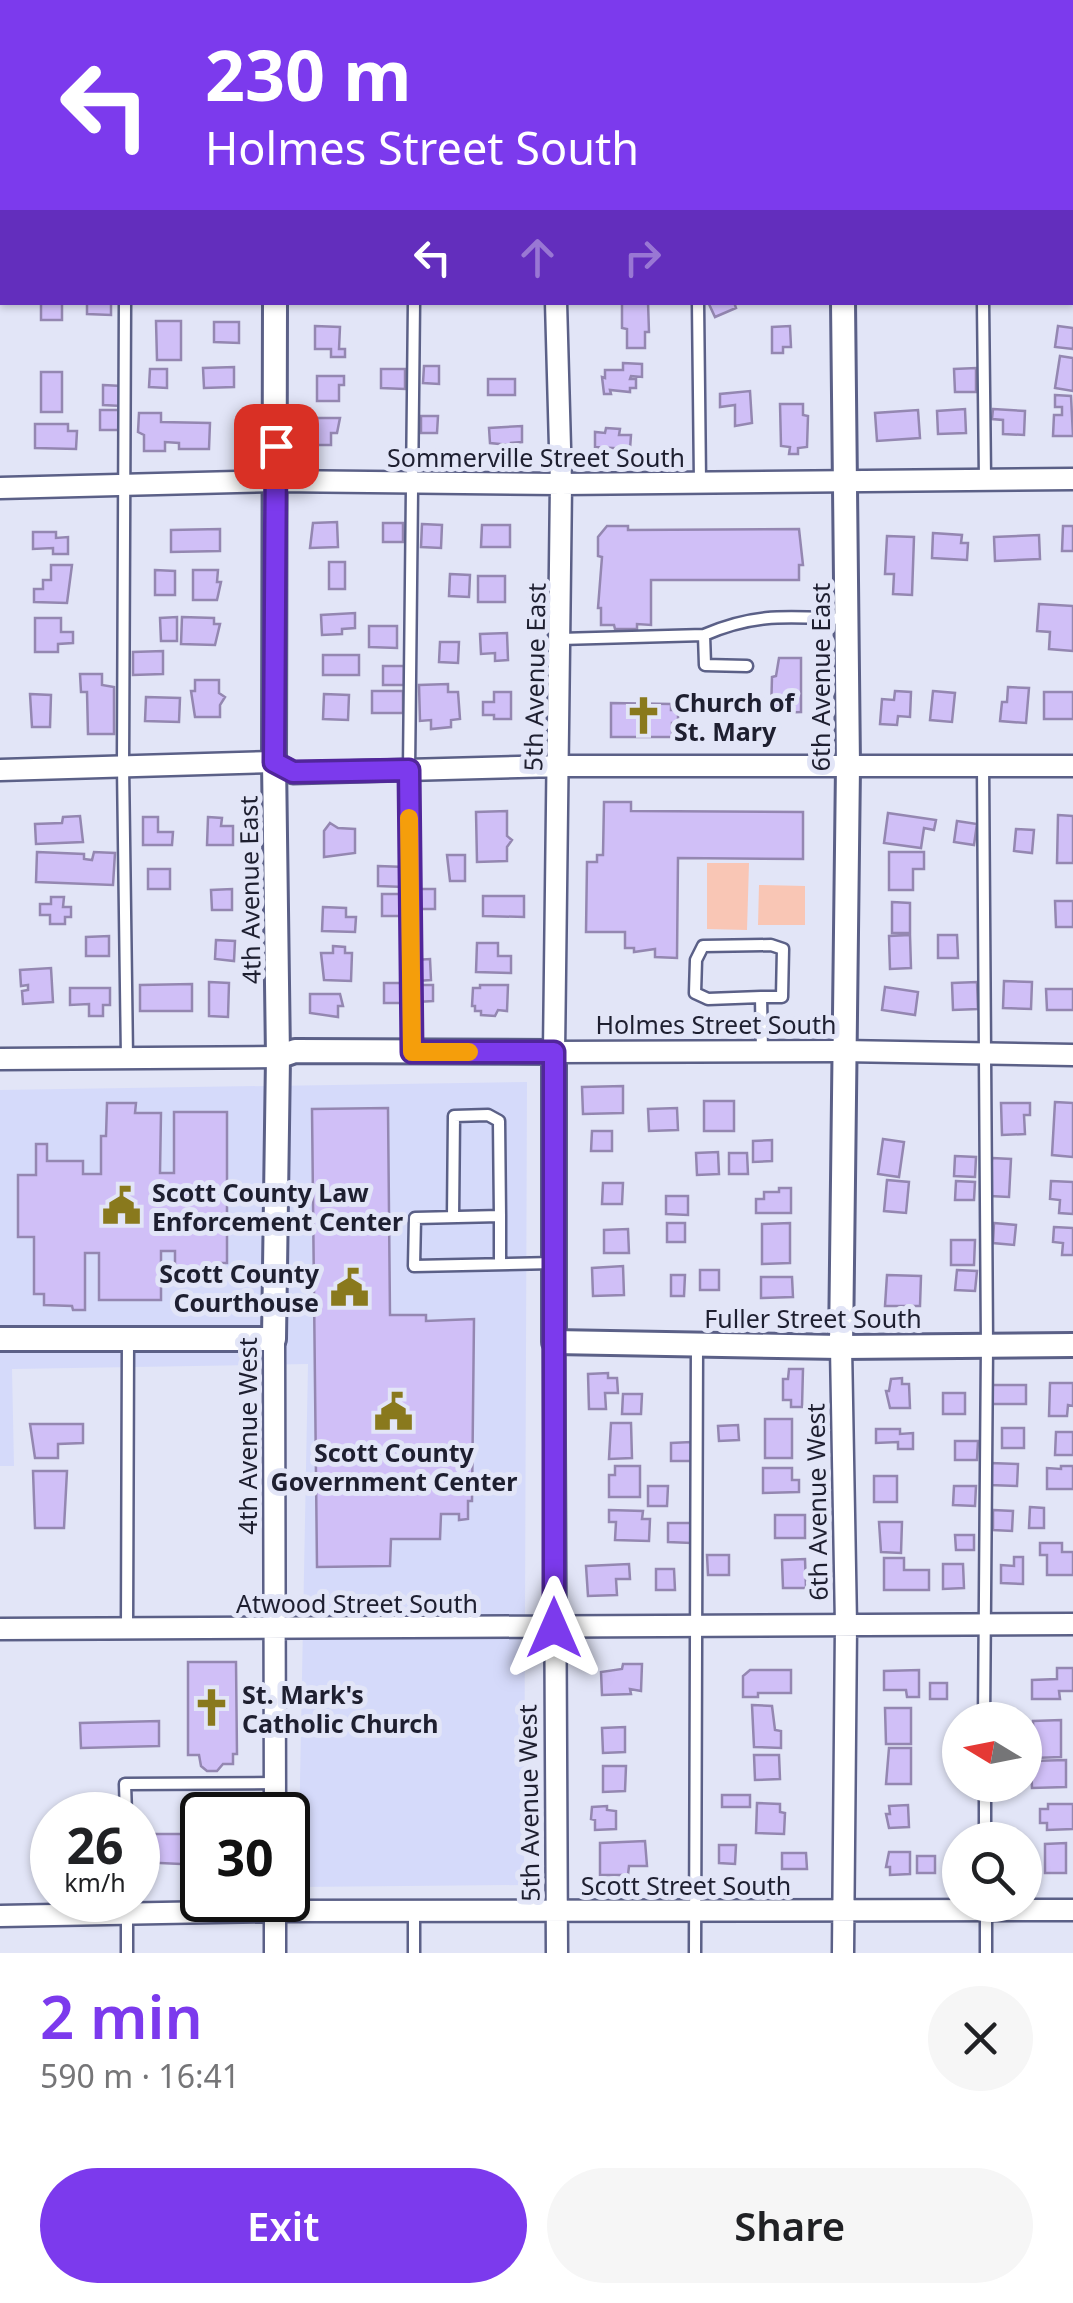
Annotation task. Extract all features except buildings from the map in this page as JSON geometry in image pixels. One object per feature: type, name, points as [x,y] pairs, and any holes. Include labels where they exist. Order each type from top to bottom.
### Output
[{"type":"street","name":"4th Avenue East","points":[[275,305],[278,1057]]},
{"type":"street","name":"5th Avenue East","points":[[554,1052],[561,484],[556,305]]},
{"type":"street","name":"6th Avenue East","points":[[842,1051],[848,766],[844,305]]},
{"type":"street","name":"Sommerville Street South","points":[[0,488],[276,482],[561,484],[1073,479]]},
{"type":"street","points":[[0,770],[274,762],[293,772],[558,766],[1073,766]]},
{"type":"street","name":"Holmes Street South","points":[[0,1058],[278,1057],[294,1051],[1073,1055]]},
{"type":"street","name":"6th Avenue West","points":[[842,1051],[841,1346],[846,1625],[843,1953]]},
{"type":"street","name":"5th Avenue West","points":[[554,1052],[557,1953]]},
{"type":"street","name":"4th Avenue West","points":[[274,1792],[278,1057]]},
{"type":"street","points":[[0,1339],[274,1338]]},
{"type":"street","name":"Fuller Street South","points":[[554,1342],[1073,1345]]},
{"type":"street","name":"Atwood Street South","points":[[0,1629],[1073,1624]]},
{"type":"street","name":"Scott Street South","points":[[310,1906],[414,1910],[942,1909]]},
{"type":"street","name":"Scott Street South","points":[[1042,1909],[1073,1910]]},
{"type":"street","name":"Scott Street South","points":[[0,1916],[30,1914]]},
{"type":"street","points":[[274,1953],[275,1922]]},
{"type":"lane","points":[[126,305],[126,1058]]},
{"type":"lane","points":[[412,1052],[409,770],[414,305]]},
{"type":"lane","points":[[698,305],[700,482]]},
{"type":"lane","points":[[983,305],[984,480]]},
{"type":"lane","points":[[560,639],[704,635],[730,624],[768,616],[847,619]]},
{"type":"lane","points":[[704,635],[705,664],[748,666]]},
{"type":"lane","points":[[983,766],[987,1346],[984,1702]]},
{"type":"lane","points":[[771,945],[783,949],[782,997],[761,997],[708,999],[695,993],[696,960],[703,946],[771,945]]},
{"type":"lane","points":[[761,997],[762,1051]]},
{"type":"lane","points":[[452,1217],[454,1116],[488,1115],[499,1122],[500,1264]]},
{"type":"lane","points":[[500,1216],[415,1218],[414,1266],[554,1263]]},
{"type":"lane","points":[[128,1339],[128,1628]]},
{"type":"lane","points":[[695,1953],[697,1344]]},
{"type":"lane","points":[[125,1792],[125,1784],[274,1783]]},
{"type":"lane","points":[[414,1910],[414,1953]]},
{"type":"lane","points":[[127,1922],[127,1953]]},
{"type":"lane","points":[[986,1922],[986,1953]]},
{"type":"shaded area","points":[[707,863],[749,863],[747,930],[707,929]]},
{"type":"shaded area","points":[[759,885],[805,886],[805,925],[758,925]]},
{"type":"shaded area","points":[[527,1082],[524,1885],[310,1887],[310,1792],[300,1792],[308,1364],[12,1369],[14,1466],[0,1466],[0,1090]]},
{"type":"slow traffic","points":[[409,818],[412,1052],[469,1052]]},
{"type":"place","name":"Church of St. Mary","points":[[644,716]]},
{"type":"place","name":"Scott County Law Enforcement Center","points":[[122,1206]]},
{"type":"place","name":"Scott County Courthouse","points":[[349,1287]]},
{"type":"place","name":"Scott County Government Center","points":[[394,1411]]},
{"type":"place","name":"St. Mark's Catholic Church","points":[[212,1708]]},
{"type":"route","points":[[276,446],[274,762],[293,772],[409,770],[412,1052],[554,1052],[554,1628]]}]
